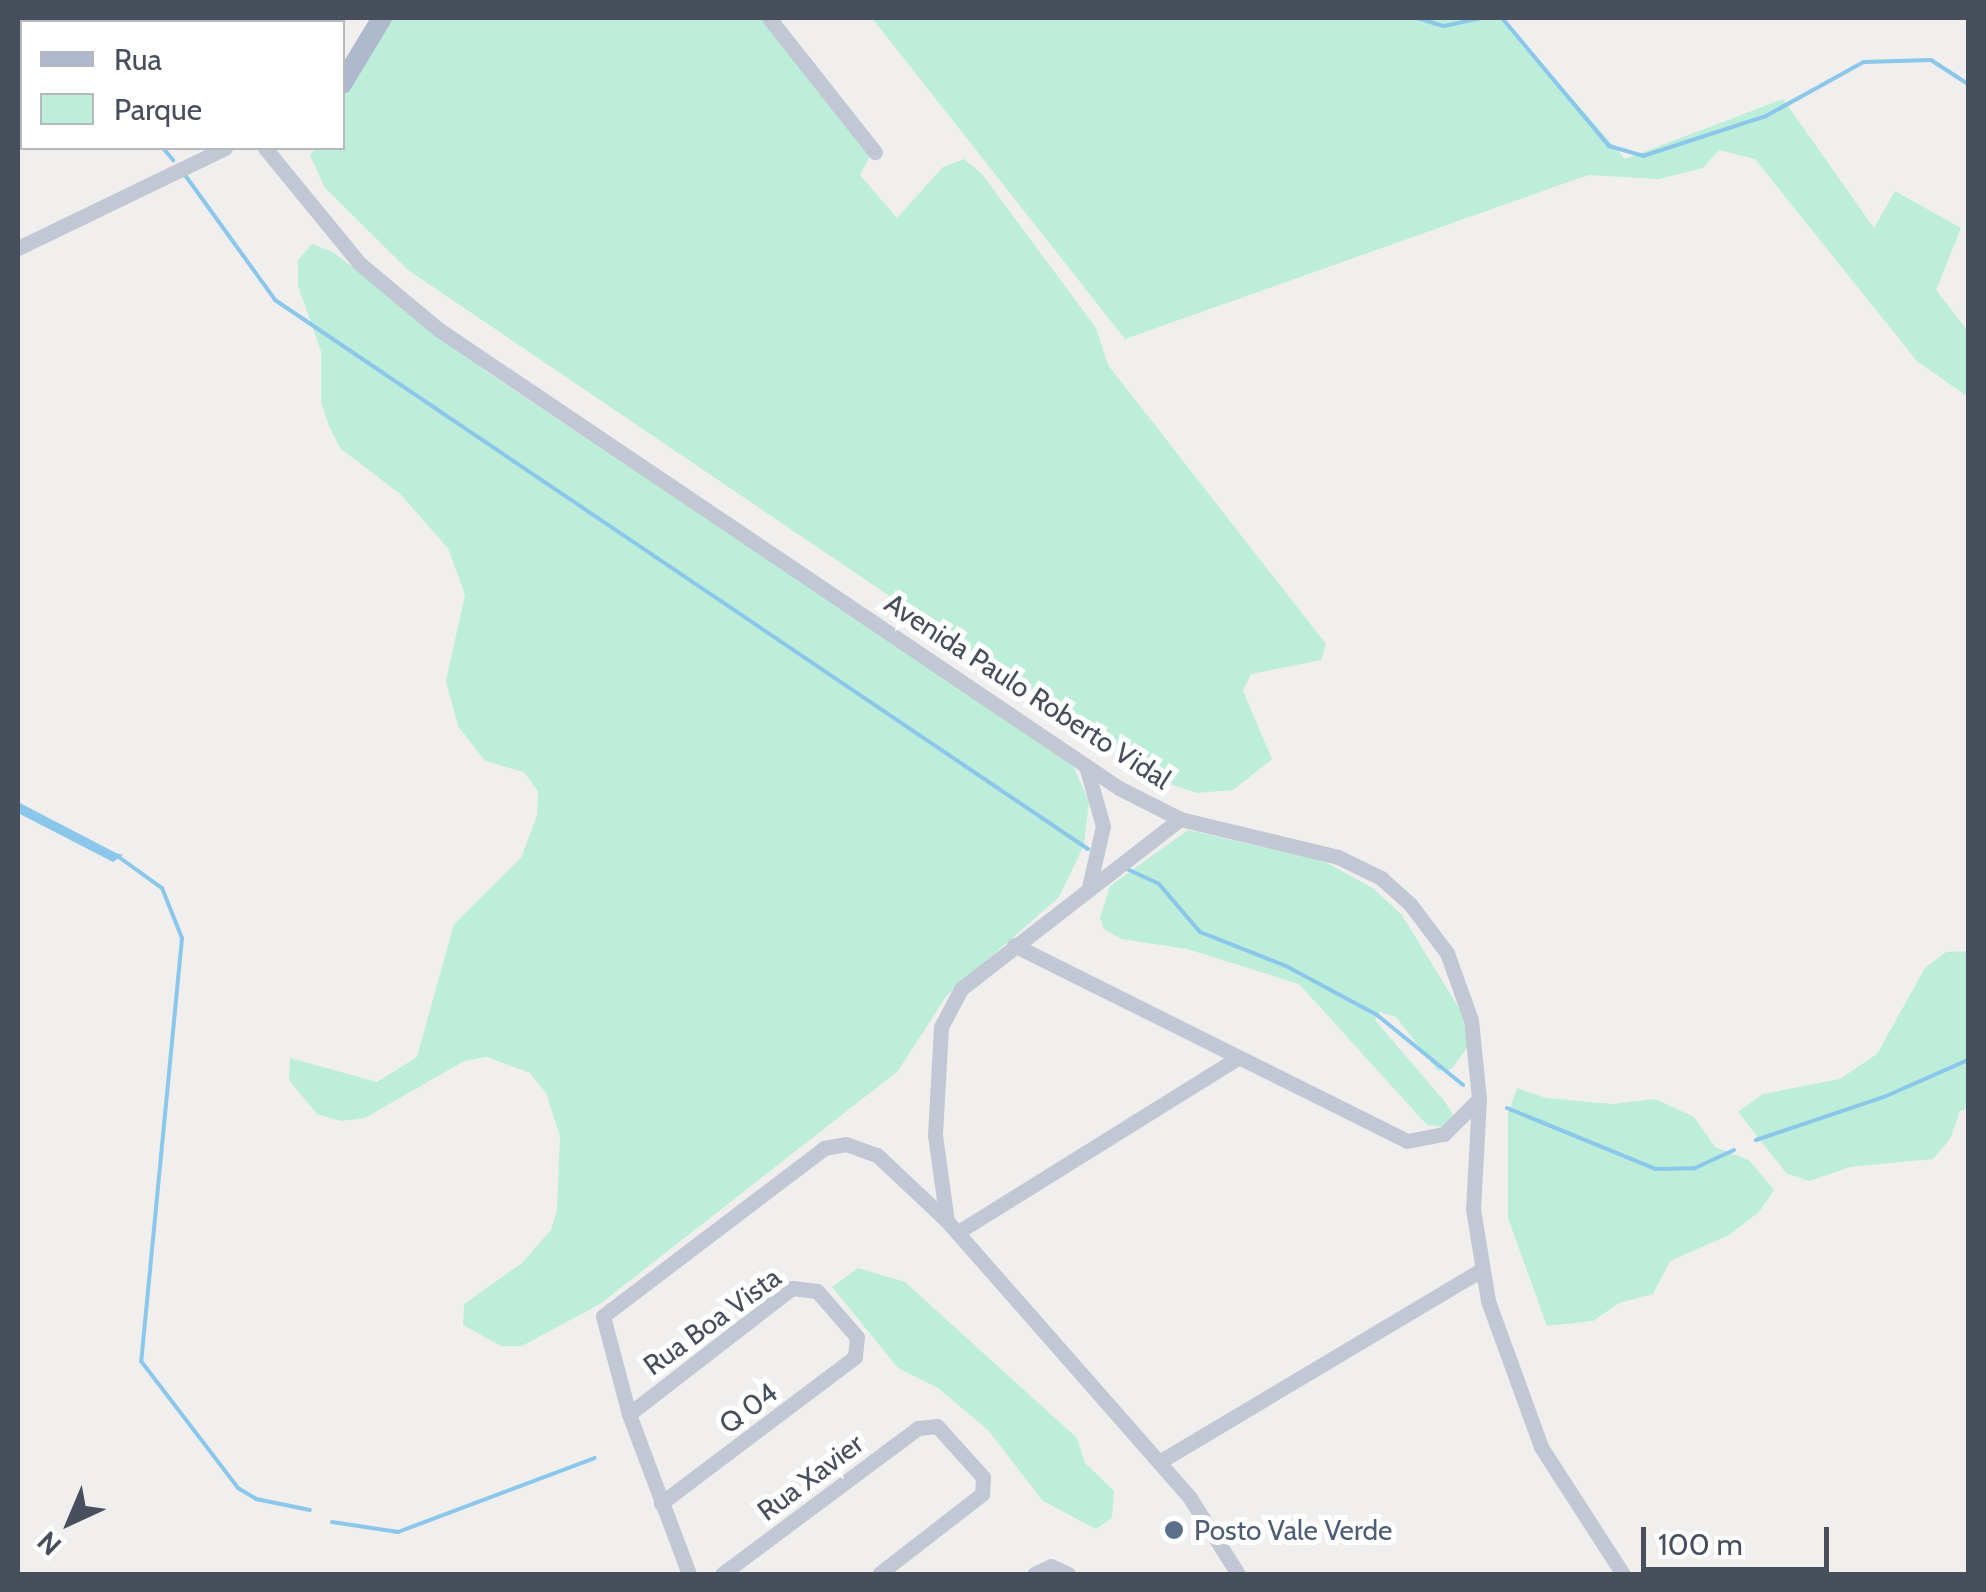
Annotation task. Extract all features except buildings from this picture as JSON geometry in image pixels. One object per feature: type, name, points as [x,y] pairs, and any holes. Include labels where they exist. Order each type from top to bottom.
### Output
[{"type":"main road","points":[[345,79],[382,18]]},
{"type":"street","points":[[769,18],[875,152]]},
{"type":"street","points":[[18,248],[222,150]]},
{"type":"street","name":"Avenida Paulo Roberto Vidal","points":[[270,150],[358,263],[438,329],[1086,766],[1180,819],[1310,847],[1362,866],[1397,891],[1456,971],[1471,1020],[1479,1099],[1473,1209],[1481,1270],[1542,1447],[1623,1574]]},
{"type":"street","points":[[1086,766],[1103,826],[1089,887]]},
{"type":"street","points":[[953,1226],[934,1098],[941,1027],[961,990],[1180,819]]},
{"type":"street","points":[[1014,945],[1407,1141],[1444,1134],[1479,1099]]},
{"type":"street","points":[[953,1226],[1238,1058]]},
{"type":"street","points":[[689,1574],[629,1414],[603,1316],[824,1148],[846,1144],[878,1155],[953,1226],[1159,1462],[1214,1532],[1238,1574]]},
{"type":"street","points":[[1159,1462],[1481,1270]]},
{"type":"street","name":"Rua Boa Vista","points":[[629,1414],[799,1286],[817,1291],[859,1348]]},
{"type":"street","name":"Q 04","points":[[661,1502],[855,1358],[859,1348]]},
{"type":"street","name":"Rua Xavier","points":[[722,1574],[930,1424],[942,1429],[983,1478],[982,1494],[880,1574]]},
{"type":"street","points":[[1034,1574],[1050,1566],[1068,1574]]},
{"type":"green space","points":[[390,18],[764,18],[871,154],[860,175],[897,218],[943,167],[964,159],[982,174],[1096,328],[1108,365],[1326,644],[1321,660],[1251,674],[1243,691],[1272,759],[1233,790],[1197,793],[1164,782],[408,270],[325,188],[310,155],[314,150],[345,150],[345,96]]},
{"type":"green space","points":[[872,18],[1502,18],[1625,159],[1783,99],[1874,228],[1895,191],[1961,228],[1936,290],[1968,331],[1968,397],[1917,361],[1755,159],[1719,150],[1703,168],[1659,179],[1588,175],[1125,339]]},
{"type":"green space","points":[[312,244],[333,252],[487,372],[1072,763],[1089,802],[1084,845],[1059,897],[947,995],[898,1071],[600,1304],[522,1346],[501,1346],[463,1325],[464,1304],[522,1263],[551,1230],[557,1210],[560,1136],[546,1093],[530,1073],[487,1057],[464,1061],[365,1118],[341,1121],[317,1114],[289,1080],[290,1058],[377,1082],[417,1057],[454,924],[521,858],[537,816],[538,791],[524,772],[485,761],[458,726],[446,681],[465,595],[448,548],[400,494],[340,448],[329,426],[321,402],[321,351],[298,286],[298,260]]},
{"type":"green space","points":[[1188,830],[1324,861],[1374,889],[1402,915],[1462,1013],[1468,1047],[1451,1069],[1438,1071],[1396,1017],[1380,1012],[1375,1020],[1446,1103],[1453,1115],[1443,1127],[1427,1125],[1299,984],[1187,949],[1121,939],[1104,929],[1100,918],[1110,886]]},
{"type":"green space","points":[[1968,951],[1968,1108],[1960,1111],[1950,1139],[1933,1159],[1850,1167],[1810,1181],[1787,1174],[1738,1112],[1763,1094],[1840,1079],[1877,1054],[1925,968],[1946,952]]},
{"type":"green space","points":[[1517,1088],[1546,1098],[1613,1104],[1655,1099],[1694,1117],[1715,1147],[1749,1160],[1774,1190],[1759,1212],[1729,1235],[1670,1261],[1653,1294],[1619,1303],[1593,1321],[1547,1326],[1508,1218],[1508,1114]]},
{"type":"green space","points":[[858,1268],[905,1282],[1077,1438],[1085,1463],[1114,1491],[1112,1518],[1096,1529],[1043,1501],[988,1430],[938,1388],[898,1368],[832,1287]]},
{"type":"water","points":[[18,802],[123,855],[113,862],[18,813]]},
{"type":"waterway","points":[[1417,18],[1444,26],[1482,18]]},
{"type":"waterway","points":[[1502,18],[1609,146],[1643,156],[1766,116],[1864,62],[1931,60],[1968,84]]},
{"type":"waterway","points":[[165,150],[173,160]]},
{"type":"waterway","points":[[185,175],[275,300],[1088,849]]},
{"type":"waterway","points":[[116,855],[162,888],[182,938],[141,1361],[238,1488],[256,1499],[310,1510]]},
{"type":"waterway","points":[[1127,869],[1159,884],[1200,932],[1286,966],[1377,1015],[1463,1085]]},
{"type":"waterway","points":[[1756,1140],[1884,1097],[1968,1060]]},
{"type":"waterway","points":[[1507,1108],[1656,1169],[1695,1168],[1734,1150]]},
{"type":"waterway","points":[[332,1522],[398,1532],[595,1458]]},
{"type":"place","name":"Posto Vale Verde","points":[[1174,1530]]}]
